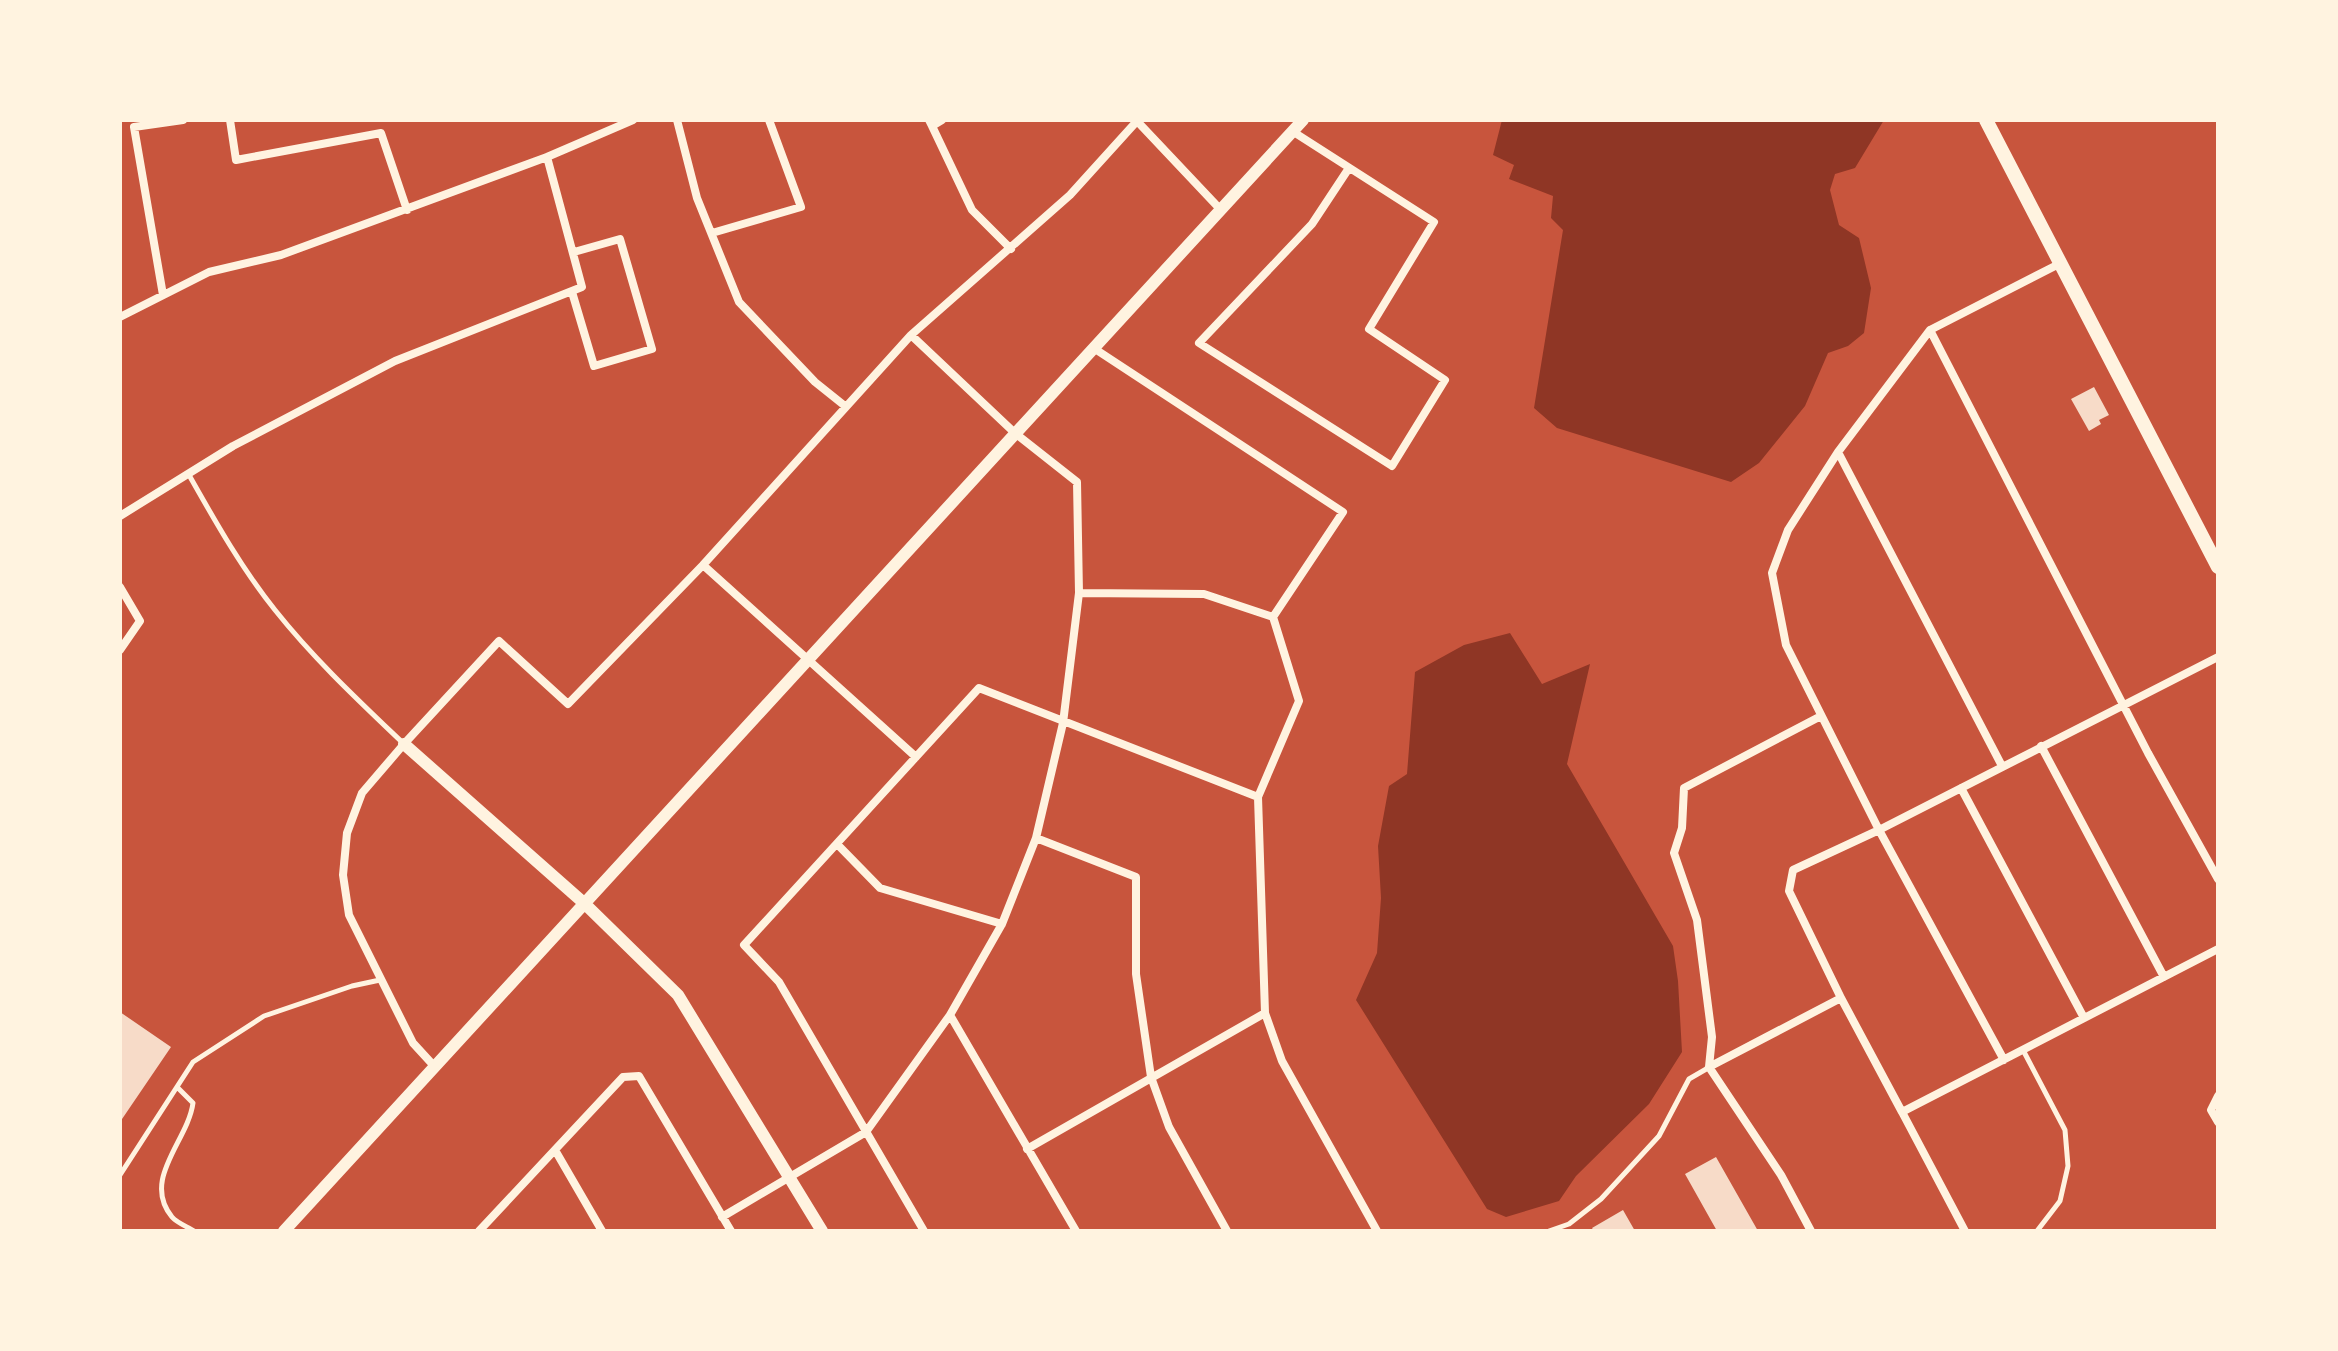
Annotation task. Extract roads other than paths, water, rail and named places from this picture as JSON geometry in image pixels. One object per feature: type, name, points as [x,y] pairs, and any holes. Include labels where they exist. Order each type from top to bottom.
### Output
[{"type":"main road","points":[[1986,120],[2218,567]]},
{"type":"street","points":[[163,295],[134,127],[183,120]]},
{"type":"street","points":[[230,120],[236,160],[381,133],[407,210]]},
{"type":"street","points":[[120,317],[209,272],[281,255],[407,210],[547,157],[633,120]]},
{"type":"street","points":[[677,120],[697,198],[739,302],[815,382],[845,406]]},
{"type":"street","points":[[712,233],[801,207],[769,120]]},
{"type":"street","points":[[942,120],[930,123],[972,210],[1011,249]]},
{"type":"street","points":[[284,1231],[1303,120]]},
{"type":"street","points":[[435,1067],[413,1043],[349,915],[343,875],[347,833],[362,793],[404,744],[499,641],[568,704],[703,565],[911,335],[1070,195],[1136,121],[1220,209]]},
{"type":"street","points":[[1292,131],[1434,222],[1369,329],[1445,380],[1392,466],[1199,343],[1312,224],[1349,168]]},
{"type":"street","points":[[120,516],[233,446],[395,361],[582,287],[547,157]]},
{"type":"street","points":[[572,292],[594,366],[652,349],[620,239],[574,252]]},
{"type":"street","points":[[2004,1060],[1879,830],[1786,645],[1772,573],[1788,530],[1838,452],[1930,330],[2061,262]]},
{"type":"street","points":[[1930,330],[2218,879]]},
{"type":"street","points":[[722,1217],[866,1132],[950,1015],[1002,924],[1036,838],[1063,723],[1079,593],[1077,482],[1016,434],[911,335]]},
{"type":"street","points":[[1095,349],[1343,512],[1273,617]]},
{"type":"street","points":[[1838,452],[2002,766]]},
{"type":"street","points":[[703,565],[916,757]]},
{"type":"street","points":[[120,587],[140,621],[120,650]]},
{"type":"street","points":[[1079,593],[1204,594],[1273,617]]},
{"type":"street","points":[[1273,617],[1299,701],[1258,797],[1265,1013],[1282,1061],[1377,1231]]},
{"type":"street","points":[[1965,1231],[1841,998],[1789,891],[1793,870],[1879,830],[2218,657]]},
{"type":"street","points":[[924,1231],[779,982],[744,945],[979,688],[1258,797]]},
{"type":"street","points":[[1811,1231],[1781,1175],[1709,1067],[1712,1037],[1697,920],[1674,853],[1682,828],[1684,788],[1821,716]]},
{"type":"street","points":[[404,744],[585,904],[678,995],[822,1231]]},
{"type":"street","points":[[2041,746],[2164,977]]},
{"type":"street","points":[[1961,788],[2084,1018]]},
{"type":"street","points":[[1036,838],[1136,877],[1136,974],[1151,1077],[1169,1127],[1227,1231]]},
{"type":"street","points":[[837,844],[880,888],[1002,924]]},
{"type":"street","points":[[1902,1112],[2218,949]]},
{"type":"street","points":[[1709,1067],[1841,998]]},
{"type":"street","points":[[1027,1149],[1265,1013]]},
{"type":"street","points":[[950,1015],[1076,1231]]},
{"type":"street","points":[[479,1231],[623,1077],[639,1076],[731,1231]]},
{"type":"street","points":[[2218,1096],[2211,1110],[2218,1122]]},
{"type":"street","points":[[555,1150],[602,1231]]},
{"type":"lane","points":[[189,475],[227,542],[274,609],[333,676],[404,744]]},
{"type":"lane","points":[[120,1175],[193,1062],[264,1016],[352,986],[381,980]]},
{"type":"lane","points":[[2023,1050],[2065,1130],[2068,1166],[2060,1201],[2037,1231]]},
{"type":"lane","points":[[1549,1231],[1569,1224],[1601,1199],[1659,1136],[1689,1079],[1709,1067]]},
{"type":"lane","points":[[177,1087],[193,1103],[191,1117],[162,1173],[161,1193],[173,1218],[194,1231]]}]
